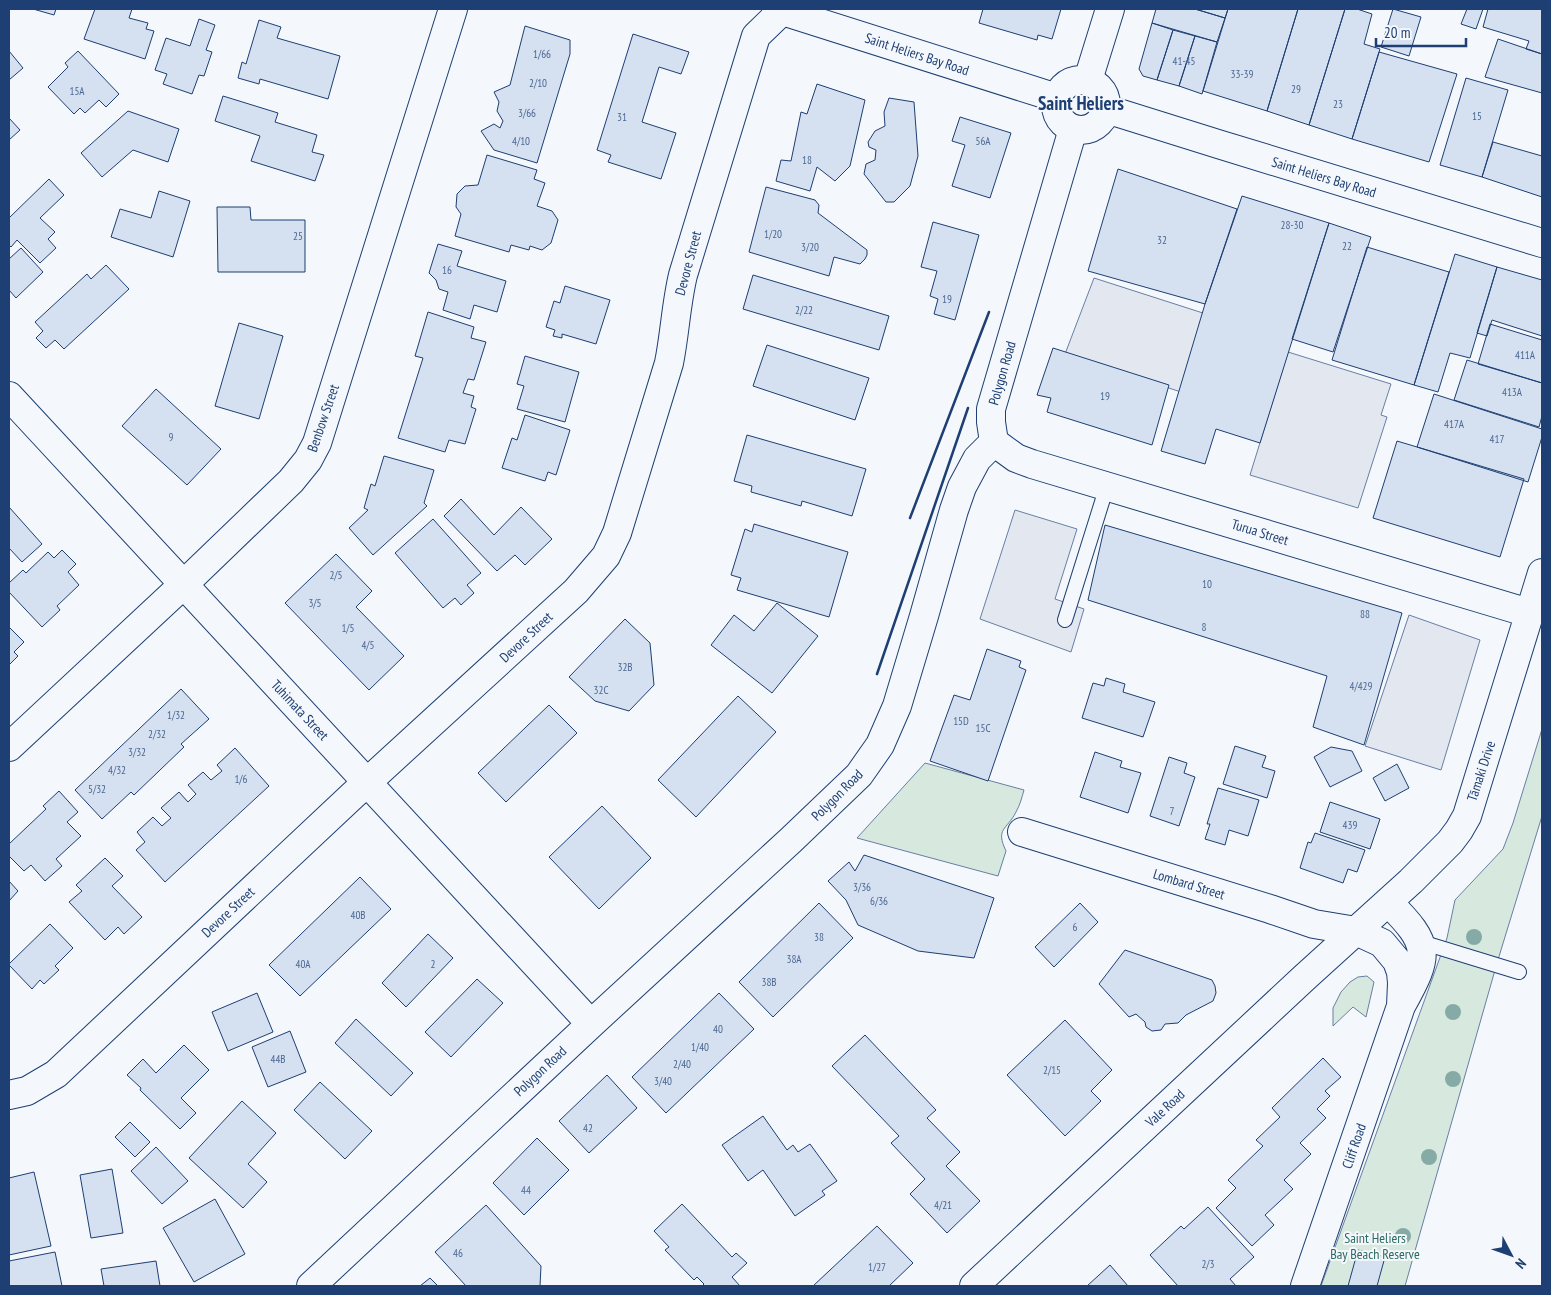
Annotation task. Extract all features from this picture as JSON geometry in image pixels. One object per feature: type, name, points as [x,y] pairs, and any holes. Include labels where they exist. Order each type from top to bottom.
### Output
[{"type":"street","name":"Benbow Street","points":[[9,747],[184,584],[291,481],[308,460],[317,443],[453,9]]},
{"type":"street","name":"Saint Heliers Bay Road","points":[[781,9],[1057,98]]},
{"type":"street","name":"Devore Street","points":[[9,1095],[27,1091],[56,1074],[368,782],[576,591],[606,556],[617,533],[669,363],[683,275],[756,36],[781,9]]},
{"type":"street","points":[[1088,80],[1110,9]]},
{"type":"street","points":[[1088,80],[1100,88],[1104,94],[1106,109],[1104,116],[1100,122],[1088,129],[1080,130],[1073,128],[1066,125],[1060,119],[1057,111],[1057,98],[1067,84],[1074,81],[1088,80]]},
{"type":"street","name":"Saint Heliers Bay Road","points":[[1106,109],[1542,243]]},
{"type":"street","name":"Polygon Road","points":[[311,1286],[791,840],[859,775],[874,755],[896,706],[962,487],[977,459],[994,442],[991,422],[992,402],[1073,128]]},
{"type":"street","name":"Tuhimata Street","points":[[9,396],[591,1024]]},
{"type":"street","name":"Turua Street","points":[[994,442],[1016,458],[1529,613]]},
{"type":"street","name":"Tāmaki Drive","points":[[1356,931],[1389,902],[1450,842],[1467,816],[1542,573]]},
{"type":"street","name":"Lombard Street","points":[[1022,832],[1314,924],[1356,931]]},
{"type":"street","points":[[1389,902],[1411,926],[1421,942]]},
{"type":"street","name":"Cliff Road","points":[[1356,931],[1382,943],[1396,961],[1401,978],[1401,1006]]},
{"type":"street","name":"Vale Road","points":[[974,1286],[1356,931]]},
{"type":"street","name":"Cliff Road","points":[[1305,1286],[1401,1006],[1420,967],[1421,942]]},
{"type":"lane","points":[[1065,620],[1106,486]]},
{"type":"lane","points":[[1421,942],[1519,972]]},
{"type":"green space","name":"Saint Heliers Bay Beach Reserve","points":[[1542,729],[1542,816],[1497,963],[1405,1286],[1321,1286],[1447,938],[1455,900],[1503,849]]},
{"type":"green space","points":[[925,763],[1024,790],[1013,818],[1002,833],[1006,851],[998,876],[857,838]]},
{"type":"green space","points":[[1367,976],[1374,982],[1366,1017],[1353,1007],[1333,1026],[1333,1008],[1341,992],[1350,982],[1358,977]]},
{"type":"shaded area","points":[[1094,278],[1206,314],[1181,392],[1065,354]]},
{"type":"shaded area","points":[[1288,352],[1391,384],[1381,415],[1387,417],[1358,508],[1250,475]]},
{"type":"shaded area","points":[[1015,510],[1077,529],[1055,599],[1084,609],[1071,652],[980,619]]},
{"type":"shaded area","points":[[1409,615],[1480,640],[1441,770],[1365,746]]},
{"type":"building","points":[[33,9],[56,9],[54,15]]},
{"type":"building","points":[[95,9],[132,9],[129,18],[148,23],[146,29],[154,31],[145,59],[84,39]]},
{"type":"building","points":[[983,9],[1061,9],[1052,39],[1038,35],[1037,40],[979,23]]},
{"type":"building","points":[[1156,9],[1195,9],[1225,18],[1217,42],[1152,23]]},
{"type":"building","points":[[1195,9],[1228,9],[1225,18]]},
{"type":"building","points":[[1228,9],[1298,9],[1267,111],[1203,91]]},
{"type":"building","points":[[1298,9],[1345,9],[1309,125],[1267,111]]},
{"type":"building","points":[[1345,9],[1357,9],[1372,14],[1364,44],[1380,49],[1352,139],[1309,125]]},
{"type":"building","points":[[1393,9],[1421,17],[1409,56],[1381,47]]},
{"type":"building","points":[[1467,9],[1483,9],[1476,29],[1461,24]]},
{"type":"building","points":[[1488,9],[1542,9],[1542,54],[1526,49],[1529,41],[1483,27]]},
{"type":"building","points":[[199,19],[215,25],[206,50],[212,52],[204,76],[199,75],[192,94],[163,84],[167,74],[155,70],[166,38],[190,46]]},
{"type":"building","points":[[259,20],[281,27],[277,38],[340,56],[328,99],[260,79],[259,84],[238,78],[242,62],[246,64]]},
{"type":"building","points":[[1152,23],[1173,30],[1157,80],[1143,76],[1139,69]]},
{"type":"building","points":[[525,26],[570,40],[570,54],[537,163],[494,150],[481,131],[494,124],[500,128],[503,121],[497,111],[499,102],[494,92],[510,85]]},
{"type":"building","points":[[1173,30],[1195,36],[1179,86],[1157,80]]},
{"type":"building","points":[[633,34],[689,52],[681,74],[659,67],[642,122],[676,133],[661,179],[608,162],[611,155],[597,150]]},
{"type":"building","points":[[1195,36],[1217,42],[1202,94],[1179,86]]},
{"type":"building","points":[[1498,39],[1542,54],[1542,93],[1485,77]]},
{"type":"building","points":[[9,51],[23,68],[9,80]]},
{"type":"building","points":[[78,51],[119,94],[106,107],[99,100],[85,113],[80,108],[74,114],[48,87],[68,67],[65,63]]},
{"type":"building","points":[[1379,52],[1457,74],[1429,162],[1352,139]]},
{"type":"building","points":[[1466,78],[1508,90],[1482,177],[1440,165]]},
{"type":"building","points":[[817,84],[865,100],[850,166],[835,181],[817,167],[810,191],[776,181],[781,160],[791,161],[801,112],[807,114]]},
{"type":"building","points":[[223,96],[278,113],[275,122],[317,135],[312,152],[324,155],[315,181],[251,161],[260,136],[215,121]]},
{"type":"building","points":[[889,98],[914,102],[918,156],[910,186],[894,202],[886,202],[864,174],[866,164],[875,160],[876,150],[869,147],[868,142],[875,131],[885,126],[884,112]]},
{"type":"building","points":[[128,111],[179,129],[168,162],[133,150],[102,177],[81,153]]},
{"type":"building","points":[[960,117],[1011,133],[990,198],[952,186],[965,145],[952,141]]},
{"type":"building","points":[[9,118],[20,130],[9,140]]},
{"type":"building","points":[[1493,142],[1542,156],[1542,197],[1482,177]]},
{"type":"building","points":[[487,155],[537,170],[534,179],[545,183],[537,206],[552,211],[558,220],[551,243],[542,250],[530,246],[529,250],[511,245],[509,252],[455,236],[461,214],[456,207],[457,194],[465,186],[478,185]]},
{"type":"building","points":[[1118,169],[1237,209],[1205,304],[1088,271]]},
{"type":"building","points":[[49,179],[64,195],[40,218],[55,232],[48,239],[56,248],[40,263],[17,240],[11,247],[9,245],[9,218]]},
{"type":"building","points":[[766,187],[815,200],[819,205],[818,213],[867,250],[865,259],[860,264],[834,257],[829,276],[749,252]]},
{"type":"building","points":[[159,191],[190,201],[173,257],[111,237],[120,209],[151,218]]},
{"type":"building","points":[[1242,196],[1329,223],[1260,443],[1216,429],[1205,464],[1161,451],[1205,304]]},
{"type":"building","points":[[217,207],[250,207],[251,220],[305,220],[305,272],[218,272]]},
{"type":"building","points":[[933,222],[979,235],[955,320],[934,314],[938,299],[930,296],[937,271],[921,267]]},
{"type":"building","points":[[1329,223],[1371,237],[1333,352],[1292,339]]},
{"type":"building","points":[[438,244],[462,251],[457,266],[506,281],[497,312],[474,305],[470,319],[443,310],[448,292],[439,289],[436,280],[429,273]]},
{"type":"building","points":[[1367,247],[1449,272],[1414,385],[1332,360]]},
{"type":"building","points":[[21,248],[43,272],[16,298],[9,290],[9,259]]},
{"type":"building","points":[[1455,254],[1497,267],[1470,358],[1450,353],[1438,392],[1414,385]]},
{"type":"building","points":[[106,265],[129,289],[64,349],[55,340],[46,348],[36,338],[43,331],[35,322],[87,274],[91,279]]},
{"type":"building","points":[[1497,267],[1542,280],[1542,336],[1492,320],[1487,336],[1477,333]]},
{"type":"building","points":[[753,275],[889,316],[879,350],[743,309]]},
{"type":"building","points":[[565,286],[610,300],[596,344],[562,334],[562,338],[553,336],[555,330],[546,327],[554,301],[560,303]]},
{"type":"building","points":[[428,312],[474,327],[471,338],[486,342],[474,380],[468,379],[463,393],[474,396],[471,407],[476,409],[465,444],[449,440],[445,452],[398,438],[423,358],[415,356]]},
{"type":"building","points":[[239,323],[283,336],[259,419],[215,406]]},
{"type":"building","points":[[1490,324],[1542,340],[1542,383],[1478,364]]},
{"type":"building","points":[[767,345],[869,378],[855,420],[753,386]]},
{"type":"building","points":[[1053,348],[1169,385],[1152,445],[1047,412],[1051,398],[1037,395]]},
{"type":"building","points":[[525,356],[579,372],[565,422],[517,409],[524,386],[517,384]]},
{"type":"building","points":[[1467,360],[1542,383],[1542,416],[1539,427],[1454,400]]},
{"type":"building","points":[[156,389],[221,449],[187,485],[122,426]]},
{"type":"building","points":[[1434,394],[1542,429],[1542,437],[1528,482],[1417,447]]},
{"type":"building","points":[[525,415],[570,430],[556,475],[548,472],[545,481],[502,468],[512,438],[517,440]]},
{"type":"building","points":[[747,435],[866,469],[852,516],[802,501],[801,506],[751,492],[752,486],[734,481]]},
{"type":"building","points":[[1397,441],[1524,479],[1500,557],[1373,518]]},
{"type":"building","points":[[384,456],[434,470],[424,503],[427,506],[373,555],[349,528],[368,510],[364,508],[371,484],[375,486]]},
{"type":"building","points":[[461,499],[494,535],[521,507],[552,539],[525,565],[515,555],[497,571],[444,516]]},
{"type":"building","points":[[9,507],[42,544],[22,562],[9,548]]},
{"type":"building","points":[[433,519],[481,573],[467,585],[474,593],[461,605],[455,598],[443,608],[395,553]]},
{"type":"building","points":[[754,524],[848,552],[829,617],[737,590],[741,578],[731,575],[745,529],[752,532]]},
{"type":"building","points":[[1105,525],[1402,613],[1364,745],[1313,727],[1327,676],[1088,600]]},
{"type":"building","points":[[62,550],[76,564],[68,572],[79,585],[57,606],[60,610],[42,627],[9,592],[9,583],[23,570],[26,573],[48,552],[54,558]]},
{"type":"building","points":[[336,554],[372,591],[356,607],[404,656],[369,690],[285,603]]},
{"type":"building","points":[[777,603],[818,636],[772,693],[711,645],[734,615],[754,631]]},
{"type":"building","points":[[625,619],[650,643],[654,685],[629,711],[595,701],[569,677]]},
{"type":"building","points":[[9,627],[24,642],[14,652],[18,656],[9,665]]},
{"type":"building","points":[[987,649],[1021,661],[1019,667],[1026,670],[988,781],[930,761],[954,695],[970,700]]},
{"type":"building","points":[[1106,678],[1125,684],[1123,692],[1155,702],[1143,737],[1082,718],[1093,683],[1104,686]]},
{"type":"building","points":[[181,689],[209,719],[181,744],[184,747],[134,795],[131,792],[102,819],[75,790]]},
{"type":"building","points":[[738,696],[776,732],[696,817],[658,780]]},
{"type":"building","points":[[549,705],[577,733],[506,802],[478,773]]},
{"type":"building","points":[[1235,746],[1266,756],[1262,767],[1275,771],[1267,798],[1223,784]]},
{"type":"building","points":[[1331,747],[1352,751],[1362,771],[1330,787],[1314,757]]},
{"type":"building","points":[[235,748],[269,786],[165,882],[136,850],[145,842],[137,832],[153,817],[162,826],[171,818],[161,808],[179,792],[188,802],[196,794],[188,785],[203,772],[211,780],[222,771],[217,765]]},
{"type":"building","points":[[1095,752],[1122,761],[1120,767],[1141,773],[1128,813],[1080,797]]},
{"type":"building","points":[[1169,757],[1187,763],[1184,773],[1195,777],[1179,826],[1150,816]]},
{"type":"building","points":[[1397,764],[1409,788],[1385,801],[1373,778]]},
{"type":"building","points":[[1218,788],[1259,800],[1248,836],[1229,830],[1225,845],[1205,839],[1210,824],[1207,824]]},
{"type":"building","points":[[59,791],[78,812],[67,822],[81,836],[56,859],[62,866],[45,881],[31,865],[24,871],[9,856],[9,844],[46,809],[43,806]]},
{"type":"building","points":[[1330,802],[1380,819],[1370,849],[1320,832]]},
{"type":"building","points":[[602,806],[651,858],[599,909],[549,857]]},
{"type":"building","points":[[1315,833],[1365,850],[1357,872],[1348,869],[1343,883],[1300,868],[1308,842],[1311,843]]},
{"type":"building","points":[[864,855],[994,898],[974,958],[918,951],[858,925],[846,900],[828,881],[849,862],[855,871]]},
{"type":"building","points":[[105,858],[123,876],[112,886],[142,917],[124,934],[118,927],[105,940],[69,902],[82,891],[76,885]]},
{"type":"building","points":[[360,877],[391,909],[300,996],[269,965]]},
{"type":"building","points":[[9,881],[18,891],[9,901]]},
{"type":"building","points":[[819,903],[853,938],[773,1017],[739,982]]},
{"type":"building","points":[[1080,903],[1098,922],[1054,967],[1035,947]]},
{"type":"building","points":[[50,924],[73,948],[55,966],[59,970],[44,984],[40,980],[32,989],[9,964]]},
{"type":"building","points":[[428,934],[453,958],[406,1007],[382,983]]},
{"type":"building","points":[[1125,950],[1212,980],[1216,993],[1213,1001],[1186,1015],[1178,1023],[1165,1024],[1161,1030],[1152,1031],[1146,1027],[1145,1022],[1136,1014],[1129,1017],[1099,984]]},
{"type":"building","points":[[477,979],[503,1003],[451,1057],[425,1032]]},
{"type":"building","points":[[257,993],[273,1032],[228,1051],[212,1012]]},
{"type":"building","points":[[719,993],[754,1029],[666,1113],[632,1077]]},
{"type":"building","points":[[356,1019],[413,1073],[391,1096],[335,1043]]},
{"type":"building","points":[[1065,1020],[1112,1070],[1091,1091],[1101,1101],[1065,1136],[1007,1075]]},
{"type":"building","points":[[290,1031],[306,1072],[268,1087],[252,1047]]},
{"type":"building","points":[[865,1035],[936,1110],[927,1118],[960,1152],[946,1166],[980,1201],[947,1233],[910,1194],[925,1179],[891,1143],[899,1136],[832,1066]]},
{"type":"building","points":[[184,1045],[209,1070],[181,1098],[196,1113],[180,1129],[127,1075],[143,1059],[156,1073]]},
{"type":"building","points":[[1323,1058],[1341,1077],[1325,1091],[1330,1096],[1317,1109],[1326,1118],[1300,1143],[1311,1154],[1284,1180],[1293,1189],[1265,1215],[1274,1225],[1252,1246],[1216,1208],[1236,1188],[1228,1180],[1263,1146],[1256,1140],[1280,1117],[1272,1108]]},
{"type":"building","points":[[607,1075],[637,1108],[589,1153],[559,1121]]},
{"type":"building","points":[[320,1082],[372,1131],[345,1159],[294,1110]]},
{"type":"building","points":[[242,1101],[276,1133],[248,1164],[267,1182],[243,1208],[189,1158]]},
{"type":"building","points":[[763,1116],[787,1150],[793,1145],[798,1152],[810,1144],[837,1181],[822,1191],[825,1195],[795,1216],[763,1170],[748,1181],[722,1145]]},
{"type":"building","points":[[130,1122],[150,1142],[135,1157],[115,1137]]},
{"type":"building","points":[[537,1138],[569,1170],[524,1215],[493,1183]]},
{"type":"building","points":[[156,1147],[188,1181],[162,1204],[131,1171]]},
{"type":"building","points":[[112,1169],[123,1233],[91,1238],[80,1175]]},
{"type":"building","points":[[34,1172],[51,1246],[9,1255],[9,1178]]},
{"type":"building","points":[[215,1199],[245,1254],[194,1282],[163,1228]]},
{"type":"building","points":[[682,1204],[732,1257],[736,1253],[747,1263],[732,1277],[740,1286],[702,1286],[704,1284],[697,1277],[694,1280],[665,1250],[669,1247],[654,1231]]},
{"type":"building","points":[[486,1205],[541,1266],[540,1286],[466,1286],[435,1252]]},
{"type":"building","points":[[1208,1207],[1254,1257],[1230,1279],[1236,1286],[1178,1286],[1150,1255],[1181,1226],[1184,1229]]},
{"type":"building","points":[[877,1226],[913,1263],[889,1286],[813,1286]]},
{"type":"building","points":[[1358,1250],[1385,1257],[1377,1286],[1348,1286]]},
{"type":"building","points":[[55,1252],[62,1286],[9,1286],[9,1261]]},
{"type":"building","points":[[156,1261],[160,1286],[104,1286],[101,1269]]},
{"type":"building","points":[[1110,1265],[1128,1286],[1087,1286]]},
{"type":"building","points":[[430,1278],[438,1286],[420,1286]]},
{"type":"wall","points":[[910,518],[989,312]]},
{"type":"wall","points":[[877,674],[968,408]]},
{"type":"district","name":"Saint Heliers","points":[[1081,103]]}]
